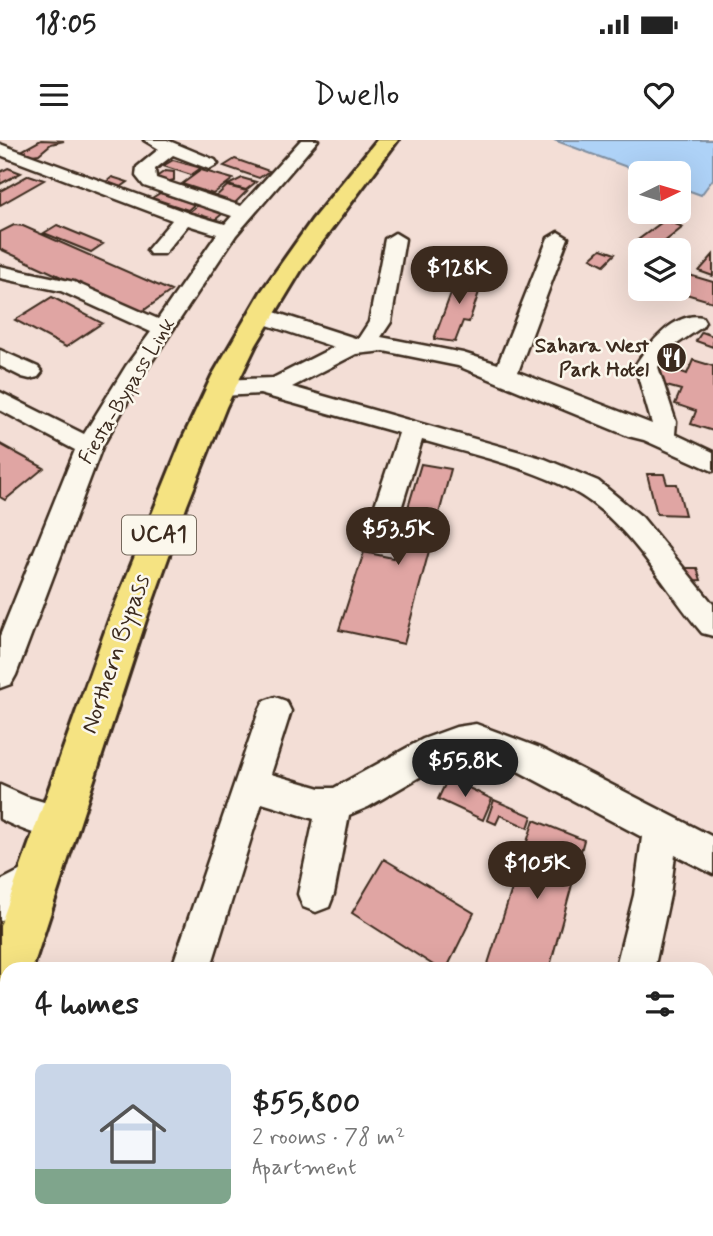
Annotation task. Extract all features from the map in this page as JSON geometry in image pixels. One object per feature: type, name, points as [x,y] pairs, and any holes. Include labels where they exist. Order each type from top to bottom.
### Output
[{"type":"main road","name":"Northern Bypass","points":[[10,962],[131,608],[169,507],[221,387],[260,315],[322,225],[388,140]]},
{"type":"street","points":[[152,140],[209,164]]},
{"type":"street","name":"Fiesta-Bypass Link","points":[[0,674],[89,447],[174,310],[237,222],[310,140]]},
{"type":"street","points":[[0,149],[184,218],[237,222]]},
{"type":"street","points":[[171,149],[146,167],[145,176],[150,182],[237,222]]},
{"type":"street","points":[[157,250],[184,218]]},
{"type":"street","points":[[505,374],[558,238]]},
{"type":"street","points":[[221,387],[263,386],[291,379],[361,345],[380,322],[395,239]]},
{"type":"street","points":[[0,272],[67,286],[164,330]]},
{"type":"street","points":[[260,315],[361,345],[402,346],[463,360],[505,374],[713,462]]},
{"type":"street","points":[[653,435],[664,432],[664,418],[647,381],[646,366],[666,341],[694,322]]},
{"type":"street","points":[[0,357],[30,372]]},
{"type":"street","points":[[263,386],[556,472],[587,486],[604,498],[641,536],[713,624]]},
{"type":"street","points":[[1,401],[89,447]]},
{"type":"street","points":[[380,532],[413,428]]},
{"type":"street","points":[[193,962],[275,711]]},
{"type":"street","points":[[251,784],[320,804],[334,804],[356,796],[435,750],[456,742],[475,739],[528,759],[713,856]]},
{"type":"street","points":[[0,801],[22,812],[59,822]]},
{"type":"street","points":[[316,894],[334,804]]},
{"type":"street","points":[[636,962],[652,895],[661,828]]},
{"type":"street","points":[[0,902],[39,879]]},
{"type":"water","points":[[554,140],[713,140],[713,179],[701,195],[691,191],[691,161],[628,161],[628,167]]},
{"type":"building","points":[[41,140],[64,141],[51,144],[39,154],[32,155],[21,151]]},
{"type":"building","points":[[235,159],[269,171],[259,178],[224,166]]},
{"type":"building","points":[[173,160],[201,168],[191,175],[163,166]]},
{"type":"building","points":[[8,168],[21,173],[0,184],[0,172]]},
{"type":"building","points":[[201,170],[233,179],[213,194],[182,184]]},
{"type":"building","points":[[165,171],[174,172],[174,180],[166,182],[155,178]]},
{"type":"building","points":[[29,175],[44,180],[0,205],[0,191]]},
{"type":"building","points":[[112,177],[128,182],[121,187],[105,183]]},
{"type":"building","points":[[242,178],[256,182],[246,190],[228,185]]},
{"type":"building","points":[[227,186],[247,191],[232,206],[211,201]]},
{"type":"building","points":[[160,193],[195,204],[188,210],[152,198]]},
{"type":"building","points":[[198,205],[215,210],[228,209],[215,220],[189,212]]},
{"type":"building","points":[[660,224],[683,227],[669,238],[640,238]]},
{"type":"building","points":[[14,225],[23,226],[171,291],[140,313],[0,249],[0,232]]},
{"type":"building","points":[[57,225],[103,244],[91,252],[44,233]]},
{"type":"building","points":[[601,249],[615,254],[604,265],[591,258]]},
{"type":"building","points":[[713,255],[713,276],[699,271]]},
{"type":"building","points":[[459,272],[484,277],[469,322],[463,321],[455,342],[434,339]]},
{"type":"building","points":[[691,276],[713,282],[713,302],[691,296]]},
{"type":"building","points":[[52,297],[102,323],[66,347],[15,320]]},
{"type":"building","points":[[702,332],[713,336],[713,347],[696,341]]},
{"type":"building","points":[[693,360],[713,366],[713,431],[691,424],[696,411],[675,404],[681,390],[652,382],[660,364],[687,374]]},
{"type":"building","points":[[0,444],[44,468],[5,500],[0,497]]},
{"type":"building","points":[[421,464],[451,469],[404,644],[339,630],[364,552],[393,558]]},
{"type":"building","points":[[647,474],[664,474],[667,484],[677,484],[685,515],[657,514]]},
{"type":"building","points":[[674,568],[697,568],[701,580],[678,581]]},
{"type":"building","points":[[448,778],[492,799],[483,820],[438,799]]},
{"type":"building","points":[[494,800],[532,816],[528,828],[500,815],[496,824],[487,820]]},
{"type":"building","points":[[534,820],[584,840],[551,962],[489,962]]},
{"type":"building","points":[[384,859],[474,913],[450,962],[429,962],[352,913]]},
{"type":"place","name":"Sahara West Park Hotel","points":[[672,358]]}]
